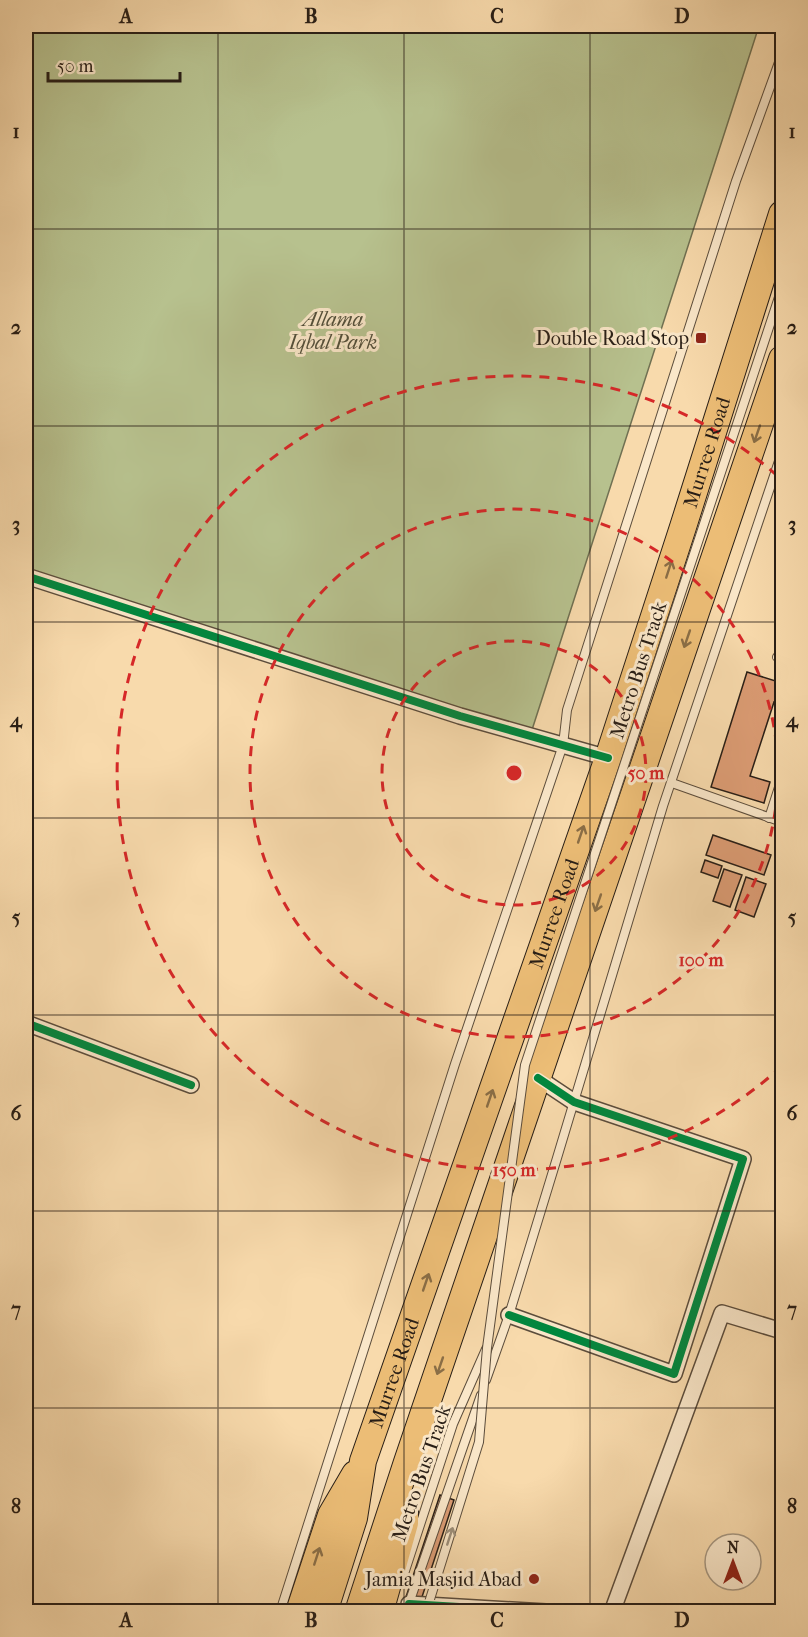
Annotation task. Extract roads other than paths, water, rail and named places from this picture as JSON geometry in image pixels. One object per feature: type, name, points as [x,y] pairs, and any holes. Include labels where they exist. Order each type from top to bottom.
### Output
[{"type":"main road","name":"Murree Road","points":[[324,1611],[354,1518],[363,1461],[608,758],[783,214]]},
{"type":"main road","name":"Murree Road","points":[[357,1611],[783,359]]},
{"type":"main road","points":[[299,1611],[331,1515],[363,1461]]},
{"type":"main road","points":[[380,1611],[405,1523],[407,1462]]},
{"type":"street","points":[[26,576],[460,716],[608,758]]},
{"type":"street","points":[[26,1023],[191,1085]]},
{"type":"street","points":[[508,1315],[674,1374],[743,1159],[574,1102],[538,1078]]},
{"type":"street","points":[[612,1611],[722,1313],[783,1331]]},
{"type":"street","points":[[408,1608],[546,1611]]},
{"type":"lane","points":[[280,1611],[455,1064],[563,745],[567,710],[736,182],[783,54]]},
{"type":"lane","name":"Metro Bus Track","points":[[426,1611],[479,1442],[487,1348],[525,1065],[783,288]]},
{"type":"lane","points":[[408,1608],[508,1315],[663,806],[783,452]]},
{"type":"lane","points":[[769,818],[783,778]]},
{"type":"lane","points":[[672,783],[783,822]]},
{"type":"lane","name":"Metro Bus Track","points":[[399,1590],[453,1424],[487,1348]]},
{"type":"place","name":"Double Road Stop","points":[[701,338]]},
{"type":"place","name":"Jamia Masjid Abad","points":[[534,1579]]},
{"type":"park label","name":"Allama Iqbal Park","points":[[333,330]]}]
